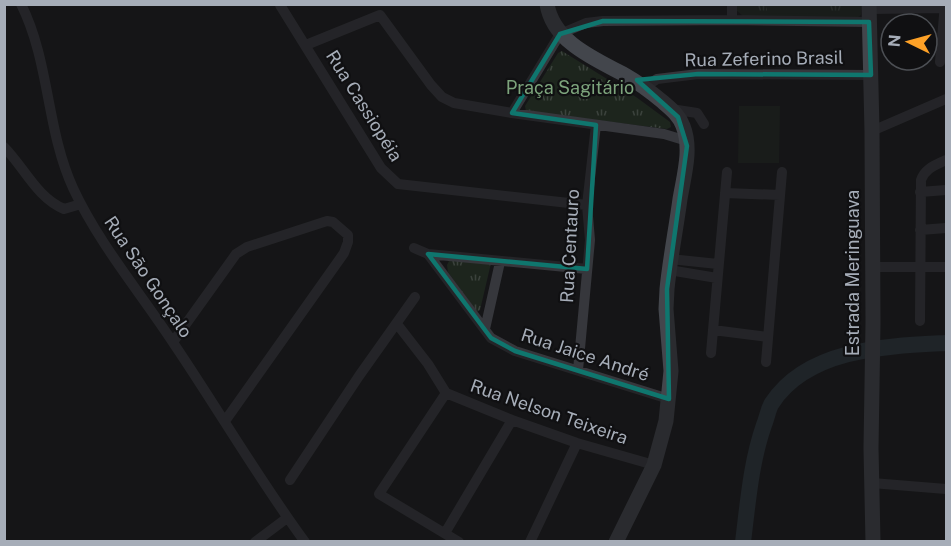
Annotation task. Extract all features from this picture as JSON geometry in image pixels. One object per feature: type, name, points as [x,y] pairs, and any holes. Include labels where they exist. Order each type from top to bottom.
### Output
[{"type":"street","name":"Rua São Gonçalo","points":[[21,4],[37,48],[55,136],[64,167],[92,227],[173,342],[287,518],[305,542]]},
{"type":"street","points":[[373,4],[442,97],[454,103],[596,125],[664,134],[685,134]]},
{"type":"street","points":[[547,4],[548,14],[560,34],[577,47],[626,76],[651,83],[678,117],[685,134],[685,168],[669,264],[666,309],[671,370],[666,421],[654,465],[616,542]]},
{"type":"street","points":[[732,4],[732,20]]},
{"type":"street","name":"Rua Cassiopéia","points":[[280,5],[381,168],[398,184],[587,205]]},
{"type":"street","points":[[512,113],[560,34],[586,23],[732,20],[944,6],[940,62]]},
{"type":"street","name":"Estrada Meringuava","points":[[869,12],[872,131],[873,542]]},
{"type":"street","points":[[306,45],[380,15]]},
{"type":"street","name":"Rua Zeferino Brasil","points":[[651,83],[698,74],[871,75]]},
{"type":"street","points":[[872,131],[946,99]]},
{"type":"street","points":[[671,109],[697,113],[704,124]]},
{"type":"street","name":"Rua Centauro","points":[[578,370],[590,240],[587,205],[596,125]]},
{"type":"street","points":[[4,147],[43,195],[57,206],[64,209],[81,204]]},
{"type":"street","points":[[920,321],[921,180],[925,171],[946,160]]},
{"type":"street","points":[[711,353],[727,172]]},
{"type":"street","points":[[766,362],[782,172]]},
{"type":"street","points":[[920,192],[946,190]]},
{"type":"street","points":[[725,193],[780,195]]},
{"type":"street","points":[[173,342],[236,254],[247,247],[327,221],[333,222],[348,235],[344,253],[225,421]]},
{"type":"street","points":[[920,230],[946,228]]},
{"type":"street","points":[[414,248],[428,254],[587,268]]},
{"type":"street","name":"Rua Jaice André","points":[[428,254],[491,338],[500,344],[515,351],[669,399]]},
{"type":"street","points":[[485,329],[500,262]]},
{"type":"street","points":[[669,264],[718,264]]},
{"type":"street","points":[[669,264],[717,278]]},
{"type":"street","points":[[872,267],[946,267]]},
{"type":"street","points":[[290,480],[415,297]]},
{"type":"street","name":"Rua Nelson Teixeira","points":[[397,324],[428,364],[446,393],[577,443],[654,465]]},
{"type":"street","points":[[713,330],[768,337]]},
{"type":"street","points":[[446,393],[379,494],[459,542]]},
{"type":"street","points":[[445,533],[512,420]]},
{"type":"street","points":[[530,542],[577,443]]},
{"type":"street","points":[[872,483],[946,489]]},
{"type":"street","points":[[255,542],[287,518]]},
{"type":"highlighted area","points":[[603,21],[869,22],[871,75],[698,74],[637,80],[678,117],[687,146],[667,289],[669,399],[515,351],[491,338],[428,254],[587,269],[596,125],[512,113],[560,34]]},
{"type":"green space","points":[[735,4],[861,4],[861,15],[858,17],[743,16],[735,9]]},
{"type":"green space","points":[[767,5],[818,5],[818,14],[767,13]]},
{"type":"green space","name":"Praça Sagitário","points":[[562,51],[636,97],[670,122],[671,127],[667,129],[526,111],[525,106],[558,53]]},
{"type":"green space","points":[[739,106],[780,106],[779,163],[738,163]]},
{"type":"green space","points":[[450,259],[491,263],[480,310],[477,312],[448,272],[447,265]]},
{"type":"waterway","points":[[743,542],[756,453],[771,405],[787,385],[806,371],[851,354],[899,346],[946,343]]}]
